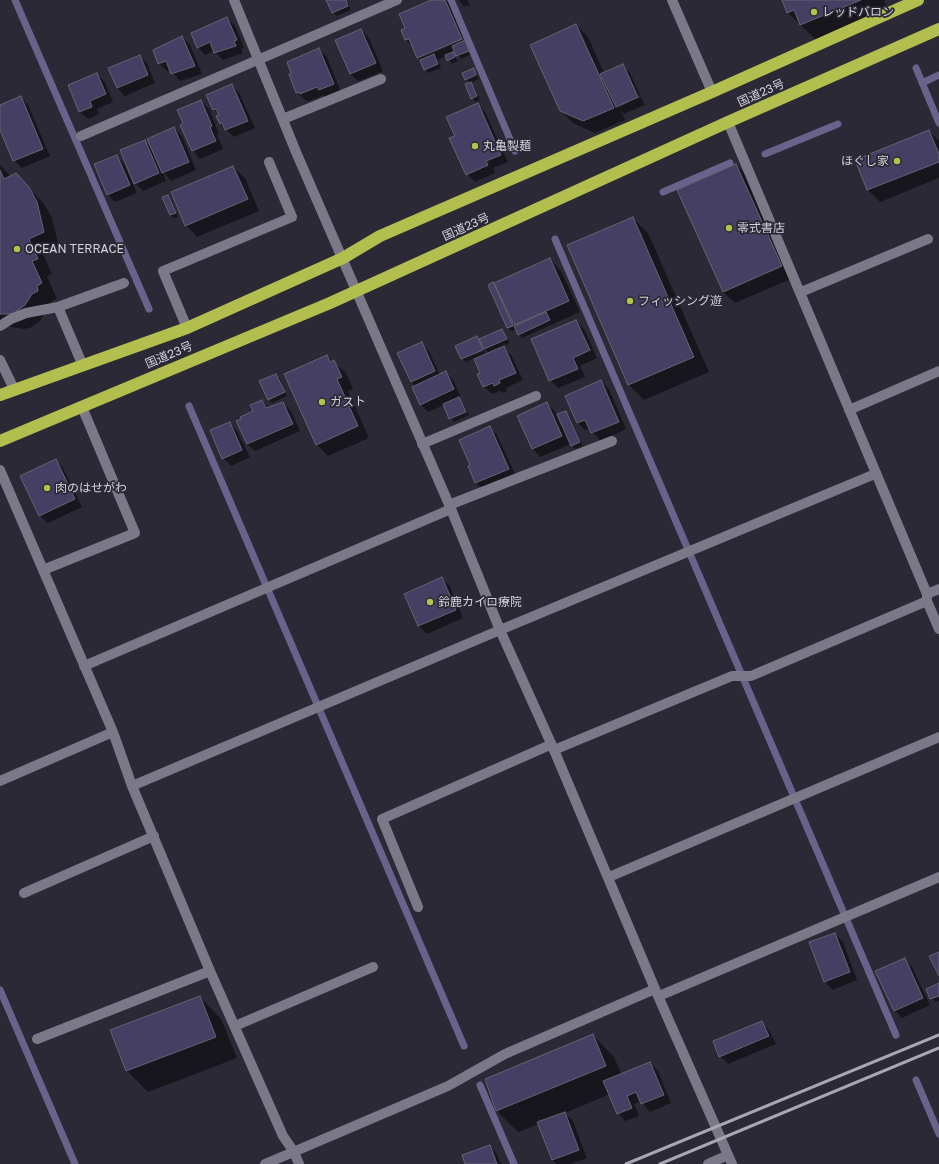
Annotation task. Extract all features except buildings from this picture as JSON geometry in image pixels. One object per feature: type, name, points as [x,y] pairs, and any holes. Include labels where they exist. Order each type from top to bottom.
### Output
[{"type":"highway","name":"国道23号","points":[[0,395],[188,328],[343,258],[380,236],[712,92],[918,0]]},
{"type":"highway","name":"国道23号","points":[[0,441],[355,292],[728,122],[939,29]]},
{"type":"street","points":[[234,0],[259,58],[283,120],[343,258],[355,292],[450,507],[500,630],[609,877],[657,993],[730,1160],[708,1164]]},
{"type":"street","points":[[81,136],[259,58],[398,0]]},
{"type":"street","points":[[672,0],[712,92]]},
{"type":"street","points":[[283,120],[381,79]]},
{"type":"street","points":[[728,122],[801,292],[939,629]]},
{"type":"street","points":[[188,328],[163,271],[292,217],[269,162]]},
{"type":"street","points":[[801,292],[928,239]]},
{"type":"street","points":[[0,326],[11,319],[26,313],[58,307],[124,283]]},
{"type":"street","points":[[58,307],[83,366]]},
{"type":"street","points":[[0,360],[14,389]]},
{"type":"street","points":[[849,410],[939,371]]},
{"type":"street","points":[[422,444],[536,396]]},
{"type":"street","points":[[43,570],[135,533],[82,407]]},
{"type":"street","points":[[84,666],[258,593],[450,507],[612,441]]},
{"type":"street","points":[[0,470],[113,732],[132,786],[210,970],[283,1136],[294,1152],[299,1164]]},
{"type":"street","points":[[132,786],[500,630],[875,474]]},
{"type":"street","points":[[418,907],[382,819],[552,747],[732,676],[751,676],[927,597],[939,589]]},
{"type":"street","points":[[0,781],[113,732]]},
{"type":"street","points":[[609,877],[939,737]]},
{"type":"street","points":[[24,894],[154,836]]},
{"type":"street","points":[[265,1164],[448,1086],[505,1054],[838,920],[939,877]]},
{"type":"street","points":[[235,1026],[373,967]]},
{"type":"street","points":[[37,1039],[210,970]]},
{"type":"waterway","points":[[15,0],[149,309]]},
{"type":"waterway","points":[[451,0],[515,151]]},
{"type":"waterway","points":[[916,68],[939,123]]},
{"type":"waterway","points":[[922,83],[939,75]]},
{"type":"waterway","points":[[765,154],[838,124]]},
{"type":"waterway","points":[[663,192],[730,163]]},
{"type":"waterway","points":[[555,239],[896,1035]]},
{"type":"waterway","points":[[189,406],[464,1046]]},
{"type":"waterway","points":[[0,990],[75,1164]]},
{"type":"waterway","points":[[916,1080],[939,1134]]},
{"type":"waterway","points":[[480,1085],[514,1164]]},
{"type":"railway","points":[[626,1164],[939,1035]]},
{"type":"railway","points":[[660,1164],[939,1048]]},
{"type":"place","name":"レッドバロン","points":[[814,12]]},
{"type":"place","name":"丸亀製麺","points":[[475,146]]},
{"type":"place","name":"ほぐし家","points":[[897,161]]},
{"type":"place","name":"零式書店","points":[[729,228]]},
{"type":"place","name":"OCEAN TERRACE","points":[[17,249]]},
{"type":"place","name":"フィッシング遊","points":[[630,301]]},
{"type":"place","name":"ガスト","points":[[322,402]]},
{"type":"place","name":"肉のはせがわ","points":[[47,488]]},
{"type":"place","name":"鈴鹿カイロ療院","points":[[430,602]]}]
